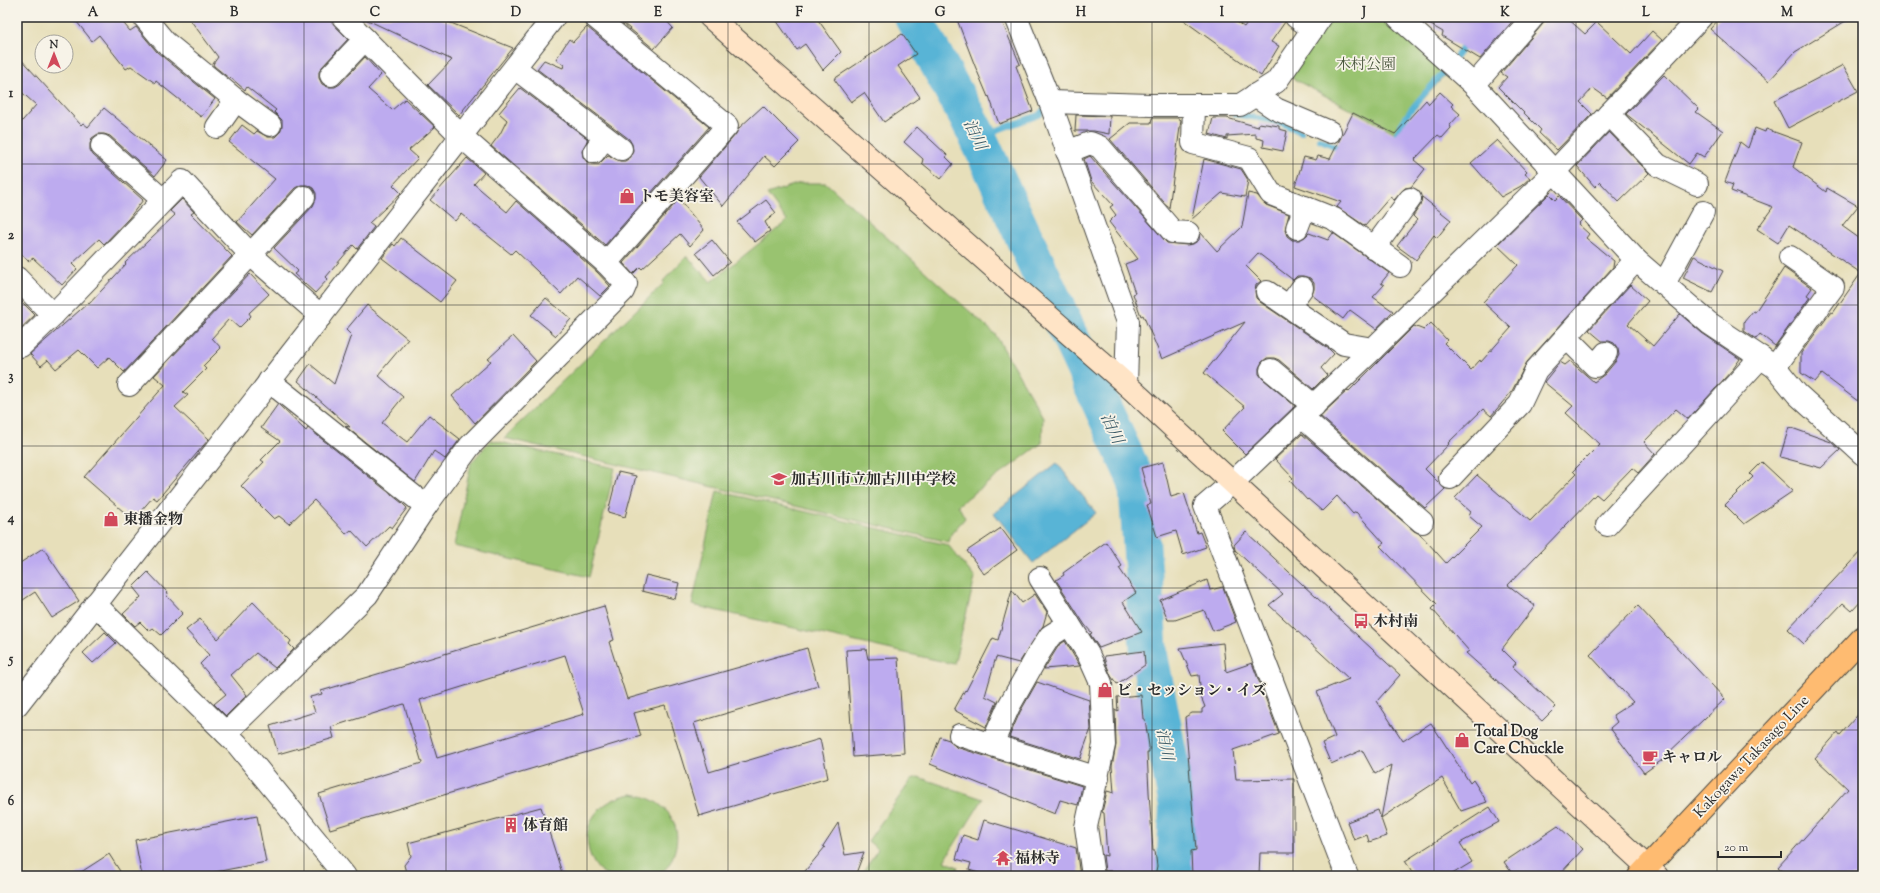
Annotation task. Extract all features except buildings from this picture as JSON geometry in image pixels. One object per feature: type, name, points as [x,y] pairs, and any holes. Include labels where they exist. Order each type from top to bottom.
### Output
[{"type":"main road","name":"Kakogawa Takasago Line","points":[[1645,874],[1863,637]]},
{"type":"street","points":[[144,17],[165,42],[236,100],[270,125]]},
{"type":"street","points":[[226,733],[367,595],[426,506],[470,446],[623,291],[626,284],[606,263],[461,136],[343,17]]},
{"type":"street","points":[[17,705],[554,17]]},
{"type":"street","points":[[595,17],[727,126],[606,263]]},
{"type":"street","points":[[710,17],[1126,384],[1233,482],[1645,874]]},
{"type":"street","points":[[1016,17],[1050,102],[1128,322],[1126,384]]},
{"type":"street","points":[[1398,17],[1474,85],[1636,260],[1709,323],[1768,362],[1797,394],[1863,454]]},
{"type":"street","points":[[1474,85],[1533,17]]},
{"type":"street","points":[[1347,876],[1205,506],[1233,482],[1308,411],[1554,172],[1701,17]]},
{"type":"street","points":[[1050,102],[1151,105],[1240,105],[1276,82],[1310,21]]},
{"type":"street","points":[[331,75],[364,39]]},
{"type":"street","points":[[515,68],[607,146]]},
{"type":"street","points":[[1255,94],[1276,109],[1330,132]]},
{"type":"street","points":[[217,127],[236,100]]},
{"type":"street","points":[[1194,105],[1193,143],[1249,158],[1271,194],[1334,219],[1400,266]]},
{"type":"street","points":[[1609,114],[1658,165],[1697,184]]},
{"type":"street","points":[[1068,152],[1090,143],[1100,147],[1174,232],[1188,233]]},
{"type":"street","points":[[102,146],[163,200]]},
{"type":"street","points":[[21,346],[53,315],[182,181],[251,255],[321,316]]},
{"type":"street","points":[[129,385],[304,197]]},
{"type":"street","points":[[1374,248],[1410,199]]},
{"type":"street","points":[[1297,228],[1305,207]]},
{"type":"street","points":[[1664,284],[1703,212]]},
{"type":"street","points":[[1607,525],[1768,362],[1833,287],[1790,257]]},
{"type":"street","points":[[1450,478],[1520,404],[1536,370],[1636,260]]},
{"type":"street","points":[[17,278],[53,315]]},
{"type":"street","points":[[1289,306],[1302,288]]},
{"type":"street","points":[[1267,292],[1344,344],[1372,349]]},
{"type":"street","points":[[1566,337],[1595,366],[1606,354]]},
{"type":"street","points":[[1271,370],[1308,411],[1422,522]]},
{"type":"street","points":[[269,381],[426,506]]},
{"type":"street","points":[[1040,578],[1088,654],[1101,682],[1104,745],[1098,778],[1086,827],[1093,876]]},
{"type":"street","points":[[95,604],[237,744],[345,876]]},
{"type":"street","points":[[992,744],[1009,706],[1039,653],[1050,636],[1069,624]]},
{"type":"street","points":[[960,735],[1098,778]]},
{"type":"green space","name":"木村公園","points":[[1327,17],[1385,17],[1446,74],[1394,132],[1288,76]]},
{"type":"green space","points":[[800,183],[826,183],[995,334],[1043,417],[1042,443],[958,505],[965,518],[951,534],[949,542],[504,438],[664,283],[663,281],[687,256],[711,282],[787,221],[767,194]]},
{"type":"green space","points":[[491,440],[615,468],[589,577],[454,546],[471,463]]},
{"type":"green space","points":[[717,491],[948,545],[975,578],[954,664],[692,605]]},
{"type":"green space","points":[[918,777],[983,799],[944,861],[958,867],[955,876],[860,876],[878,849],[868,841],[912,779]]},
{"type":"green space","points":[[632,794],[643,796],[662,807],[669,814],[677,833],[672,859],[661,873],[655,876],[643,877],[608,875],[597,868],[591,857],[587,834],[595,815],[610,801]]},
{"type":"water","points":[[1057,463],[1096,513],[1033,563],[994,513]]},
{"type":"waterway","name":"泊川","points":[[913,17],[974,129],[1137,482],[1149,655],[1178,806],[1175,876]]},
{"type":"waterway","points":[[1395,137],[1409,112],[1449,66],[1466,42]]},
{"type":"waterway","points":[[978,137],[1039,115],[1047,106]]},
{"type":"waterway","points":[[1235,114],[1279,122],[1301,132]]},
{"type":"waterway","points":[[1319,139],[1343,150]]},
{"type":"place","name":"トモ美容室","points":[[627,196]]},
{"type":"place","name":"加古川市立加古川中学校","points":[[779,479]]},
{"type":"place","name":"東播金物","points":[[111,519]]},
{"type":"place","name":"木村南","points":[[1361,621]]},
{"type":"place","name":"ビ・セッション・イズ","points":[[1105,690]]},
{"type":"place","name":"Total Dog Care Chuckle","points":[[1462,740]]},
{"type":"place","name":"キャロル","points":[[1650,757]]},
{"type":"place","name":"体育館","points":[[511,825]]},
{"type":"place","name":"福林寺","points":[[1003,858]]}]
